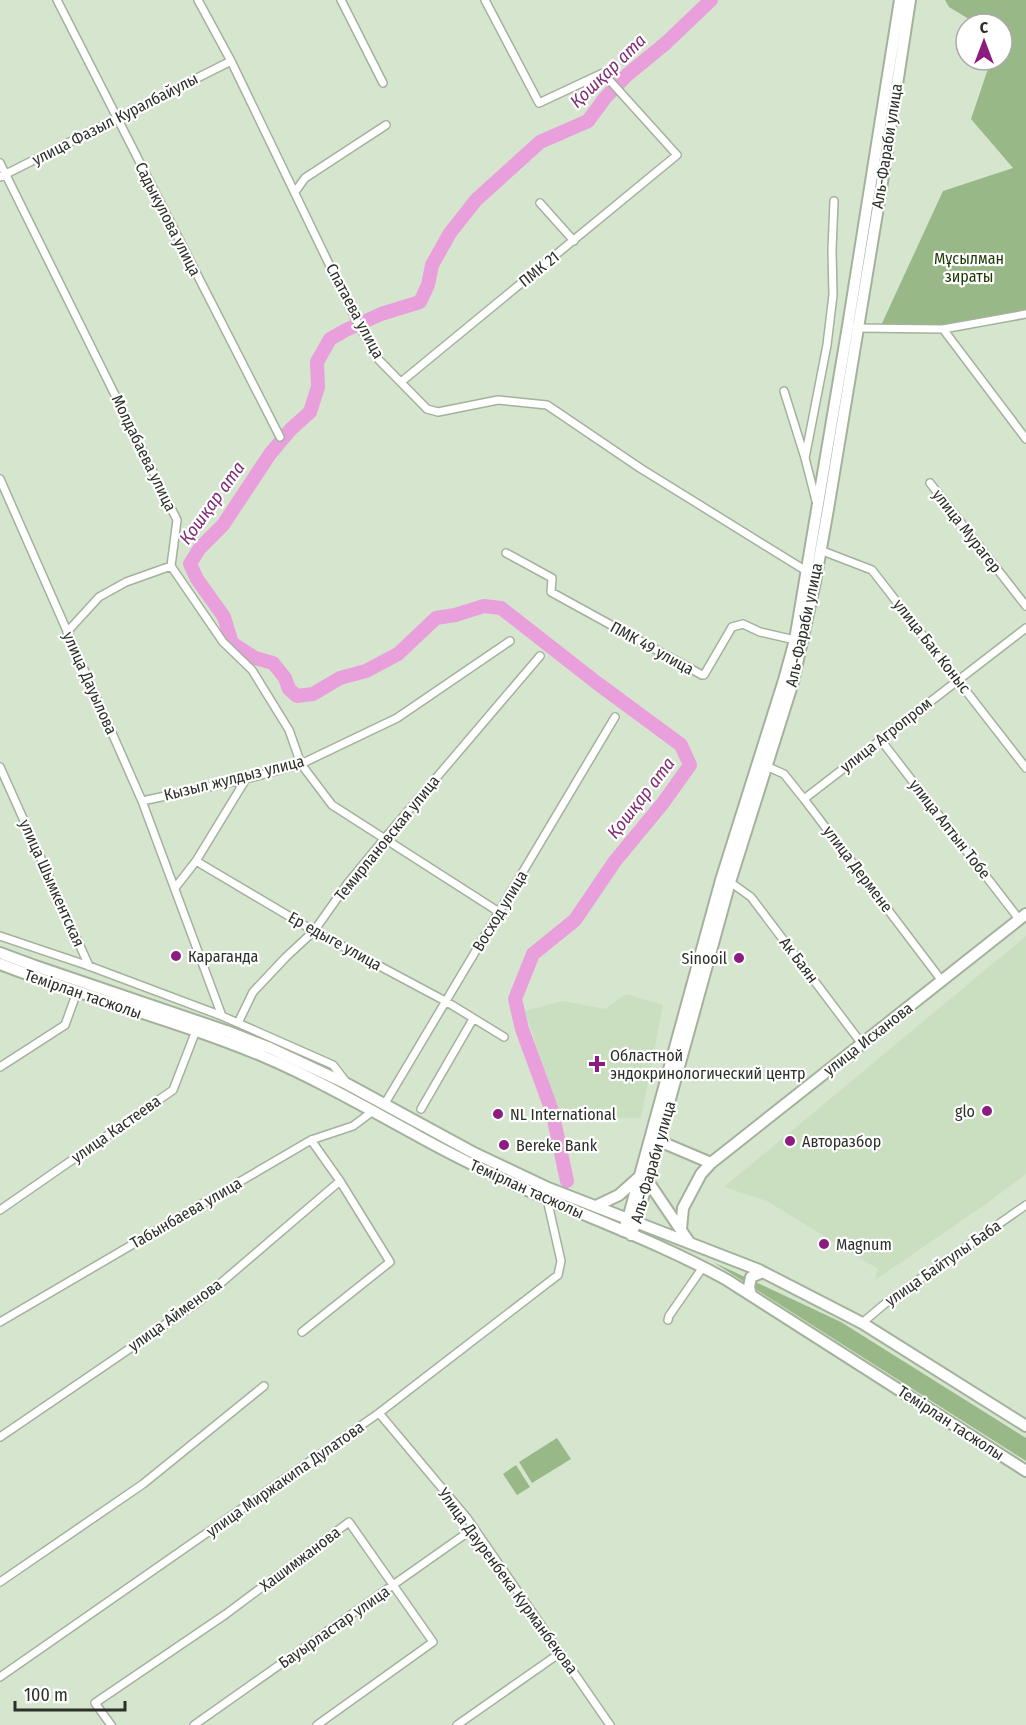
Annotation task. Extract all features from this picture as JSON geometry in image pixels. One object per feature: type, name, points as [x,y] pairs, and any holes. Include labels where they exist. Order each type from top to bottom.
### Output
[{"type":"main road","name":"Аль-Фараби улица","points":[[627,1233],[721,879],[784,680],[819,550],[828,509],[900,0]]},
{"type":"main road","name":"Аль-Фараби улица","points":[[643,1179],[659,1141],[730,882],[793,682],[811,573],[818,506],[853,327],[910,0]]},
{"type":"main road","name":"улица Исханова","points":[[681,1229],[683,1208],[701,1174],[711,1163],[1023,916]]},
{"type":"main road","name":"Темірлан тасжолы","points":[[0,953],[198,1027],[334,1089],[467,1162],[704,1267],[1026,1471]]},
{"type":"main road","name":"Темірлан тасжолы","points":[[0,964],[77,992],[270,1048],[347,1084],[472,1152],[548,1188],[763,1272],[862,1323],[1026,1426]]},
{"type":"main road","points":[[659,1141],[711,1163]]},
{"type":"main road","points":[[596,1206],[619,1195],[643,1179],[689,1242]]},
{"type":"main road","points":[[751,1295],[749,1287],[751,1277],[763,1272]]},
{"type":"street","name":"Садыкулова улица","points":[[57,0],[280,436]]},
{"type":"street","name":"Спатаева улица","points":[[198,0],[231,61],[363,332],[380,360],[427,410],[438,412],[498,400],[547,405],[640,468],[811,573]]},
{"type":"street","points":[[340,0],[383,83]]},
{"type":"street","name":"ПМК 21","points":[[401,382],[677,155],[603,73],[539,103],[485,0]]},
{"type":"street","name":"улица Фазыл Куралбайулы","points":[[3,176],[231,61]]},
{"type":"street","points":[[295,192],[305,178],[386,125]]},
{"type":"street","name":"Молдабаева улица","points":[[0,163],[3,176],[177,519],[171,566]]},
{"type":"street","points":[[805,458],[827,345],[833,295],[834,201]]},
{"type":"street","points":[[540,203],[574,241]]},
{"type":"street","points":[[853,327],[943,329],[1026,314]]},
{"type":"street","points":[[943,329],[1026,439]]},
{"type":"street","points":[[784,391],[818,506]]},
{"type":"street","name":"улица Дауылова","points":[[0,479],[142,801],[222,1016]]},
{"type":"street","name":"улица Мурагер","points":[[930,483],[1026,606]]},
{"type":"street","name":"улица Бак Коныс","points":[[819,550],[872,570],[1026,768]]},
{"type":"street","name":"ПМК 49 улица","points":[[506,553],[552,578],[551,592],[702,675],[732,627],[737,625],[743,624],[760,632],[795,640]]},
{"type":"street","points":[[67,632],[99,597],[126,582],[171,566],[223,642],[252,670],[289,730],[301,764],[332,805],[499,912]]},
{"type":"street","name":"улица Агропром","points":[[804,799],[1026,628]]},
{"type":"street","name":"Кызыл жулдыз улица","points":[[142,801],[246,779],[301,764],[397,718],[510,641]]},
{"type":"street","name":"Темирлановская улица","points":[[238,1023],[253,992],[314,931],[348,883],[540,656]]},
{"type":"street","name":"Восход улица","points":[[384,1105],[615,717]]},
{"type":"street","name":"улица Алтын Тобе","points":[[880,739],[1023,916]]},
{"type":"street","name":"улица Дермене","points":[[766,766],[784,774],[942,981]]},
{"type":"street","name":"улица Шымкентская","points":[[0,767],[89,966]]},
{"type":"street","points":[[175,888],[196,861],[246,779]]},
{"type":"street","name":"Ер едыге улица","points":[[196,861],[314,931],[447,1002],[504,1037]]},
{"type":"street","name":"Ак Баян","points":[[730,882],[751,897],[862,1044]]},
{"type":"street","points":[[0,936],[89,966],[222,1016],[333,1065],[347,1084]]},
{"type":"street","points":[[0,1067],[65,1025],[77,992]]},
{"type":"street","points":[[421,1109],[473,1019]]},
{"type":"street","name":"улица Кастеева","points":[[0,1210],[173,1090],[198,1027]]},
{"type":"street","name":"Табынбаева улица","points":[[0,1322],[311,1140],[353,1126],[373,1111]]},
{"type":"street","points":[[302,1332],[390,1262],[340,1181],[311,1140]]},
{"type":"street","name":"улица Айменова","points":[[0,1437],[201,1299],[340,1181]]},
{"type":"street","name":"улица Миржакипа Дулатова","points":[[0,1677],[379,1413],[558,1275],[561,1261],[547,1199]]},
{"type":"street","name":"улица Байтулы Баба","points":[[862,1323],[887,1302],[1026,1205]]},
{"type":"street","points":[[668,1320],[704,1267]]},
{"type":"street","points":[[0,1582],[143,1484],[264,1386]]},
{"type":"street","name":"Улица Дауренбека Курманбекова","points":[[379,1413],[474,1528],[610,1725]]},
{"type":"street","name":"Хашимжанова","points":[[111,1725],[95,1702],[226,1614],[349,1522],[433,1642],[317,1725]]},
{"type":"street","name":"Бауырластар улица","points":[[194,1725],[474,1528]]},
{"type":"street","points":[[457,1725],[560,1653]]},
{"type":"shaded area","points":[[1026,936],[1026,1174],[875,1280],[878,1269],[767,1201],[724,1187]]},
{"type":"shaded area","name":"Областной эндокринологический центр","points":[[626,994],[663,1005],[641,1118],[560,1118],[525,1011],[563,1001],[605,1009]]},
{"type":"green space","name":"Мұсылман зираты","points":[[945,0],[1026,0],[1026,314],[943,329],[878,332],[943,191],[1013,168],[971,119],[987,72],[1014,72],[1014,12],[957,12],[949,7]]},
{"type":"green space","points":[[713,1262],[841,1322],[1026,1438],[1026,1461]]},
{"type":"green space","points":[[557,1438],[571,1459],[532,1483],[519,1462]]},
{"type":"green space","points":[[516,1465],[530,1487],[517,1495],[503,1474]]},
{"type":"waterway","name":"Қошқар ата","points":[[567,1181],[552,1111],[522,1029],[515,999],[533,954],[575,920],[615,861],[663,803],[690,765],[681,745],[501,608],[484,606],[436,618],[398,654],[366,671],[340,678],[313,694],[297,696],[289,689],[285,678],[273,663],[255,658],[232,643],[224,617],[197,579],[190,564],[199,549],[223,525],[270,454],[291,429],[310,412],[318,387],[317,362],[330,339],[381,314],[420,302],[428,285],[432,265],[450,233],[476,200],[540,142],[588,121],[605,98],[627,75],[666,43],[711,0]]},
{"type":"place","name":"Караганда","points":[[176,956]]},
{"type":"place","name":"Sinooil","points":[[739,958]]},
{"type":"place","name":"Областной эндокринологический центр","points":[[597,1064]]},
{"type":"place","name":"glo","points":[[987,1111]]},
{"type":"place","name":"NL International","points":[[498,1114]]},
{"type":"place","name":"Авторазбор","points":[[790,1141]]},
{"type":"place","name":"Bereke Bank","points":[[504,1145]]},
{"type":"place","name":"Magnum","points":[[824,1244]]}]
